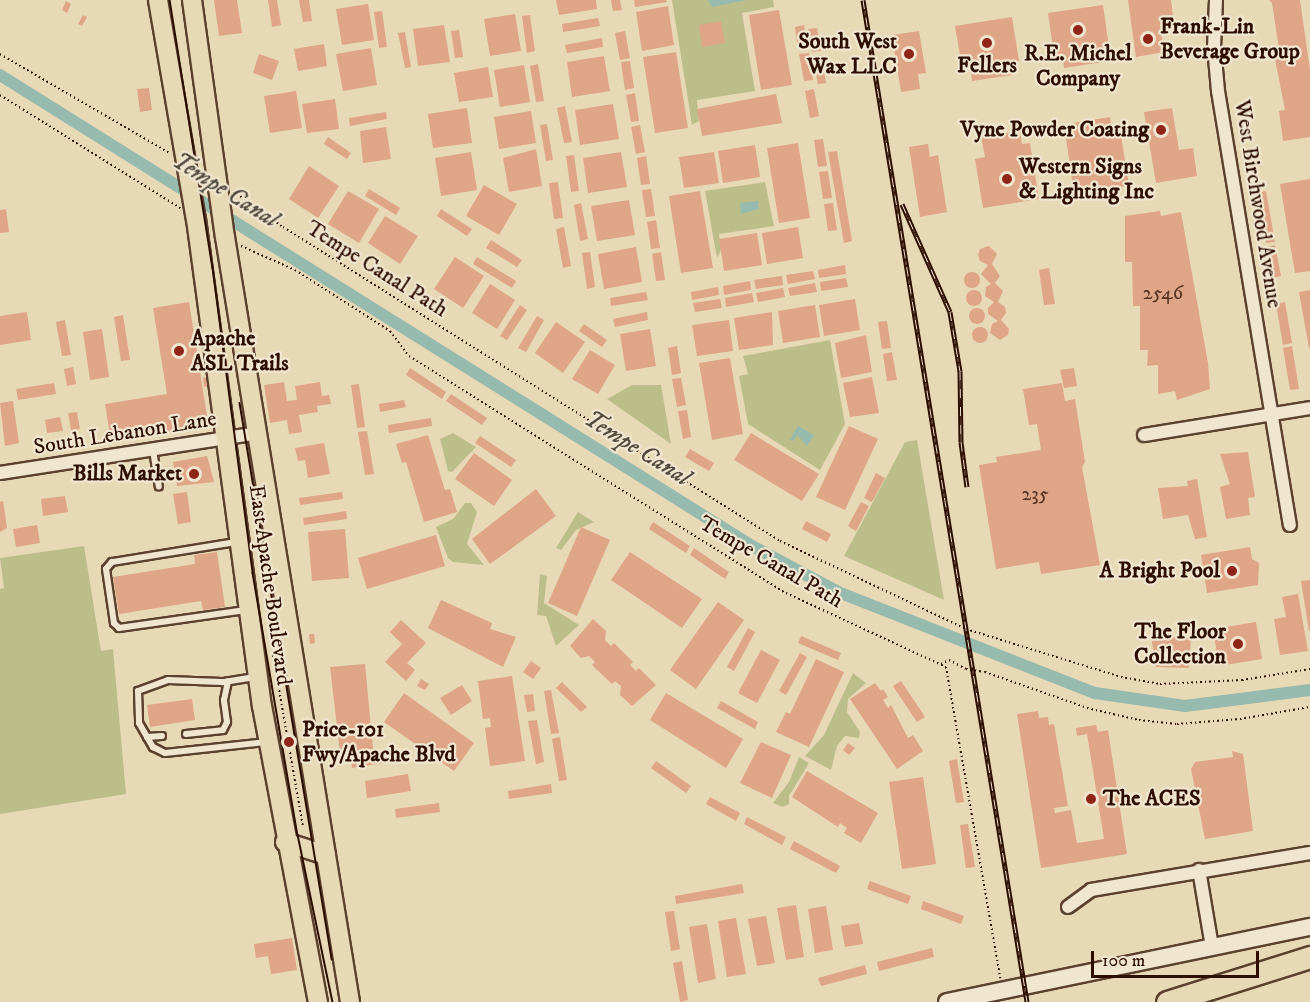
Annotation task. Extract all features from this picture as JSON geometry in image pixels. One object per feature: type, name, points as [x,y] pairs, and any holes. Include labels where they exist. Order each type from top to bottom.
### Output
[{"type":"highway","points":[[1167,1002],[1310,957]]},
{"type":"main road","name":"East Apache Boulevard","points":[[158,0],[195,214],[268,742],[285,842],[318,1002]]},
{"type":"main road","name":"East Apache Boulevard","points":[[192,0],[224,232],[350,1002]]},
{"type":"main road","points":[[285,842],[326,855]]},
{"type":"main road","points":[[947,1002],[1310,927]]},
{"type":"street","name":"West Birchwood Avenue","points":[[1216,0],[1214,47],[1218,91],[1290,525]]},
{"type":"street","points":[[1144,435],[1310,408]]},
{"type":"street","name":"South Lebanon Lane","points":[[0,473],[257,433]]},
{"type":"street","points":[[1068,908],[1090,891],[1199,870],[1310,853]]},
{"type":"street","points":[[1199,870],[1212,947]]},
{"type":"lane","points":[[153,450],[159,487]]},
{"type":"lane","points":[[240,542],[112,562],[106,569],[114,623],[119,628],[249,610]]},
{"type":"lane","points":[[258,677],[228,681],[168,680],[138,691],[139,723],[153,747],[165,753],[268,742]]},
{"type":"lane","points":[[186,734],[223,729],[227,722],[224,700],[228,681]]},
{"type":"lane","points":[[147,737],[162,736]]},
{"type":"path","points":[[0,54],[187,167]]},
{"type":"path","points":[[0,95],[195,214]]},
{"type":"path","name":"Tempe Canal Path","points":[[217,185],[780,541],[966,629],[1120,677],[1160,684],[1242,680],[1310,669]]},
{"type":"path","name":"Tempe Canal Path","points":[[224,232],[295,270],[390,331],[409,356],[786,593],[941,664],[949,660],[966,669],[985,672],[1087,708],[1139,720],[1177,724],[1240,719],[1310,707]]},
{"type":"path","points":[[273,655],[303,827]]},
{"type":"path","points":[[941,664],[949,674],[1002,990]]},
{"type":"green space","points":[[672,0],[773,0],[774,7],[742,13],[755,91],[697,100],[699,121],[692,125]]},
{"type":"green space","points":[[765,182],[774,226],[719,234],[721,250],[717,258],[705,191]]},
{"type":"green space","points":[[830,340],[845,424],[820,470],[748,424],[739,376],[748,374],[743,356]]},
{"type":"green space","points":[[632,385],[661,385],[671,444],[607,399]]},
{"type":"green space","points":[[453,433],[476,447],[452,472],[448,471],[440,439]]},
{"type":"green space","points":[[917,440],[944,600],[844,556],[905,442]]},
{"type":"green space","points":[[465,503],[471,503],[477,512],[467,544],[484,565],[453,562],[448,558],[436,527],[453,519]]},
{"type":"green space","points":[[578,512],[594,522],[576,530],[561,550],[556,548]]},
{"type":"green space","points":[[84,546],[101,651],[113,649],[126,794],[0,814],[0,589],[4,588],[0,558]]},
{"type":"green space","points":[[540,574],[547,576],[544,603],[579,625],[556,646],[546,616],[537,615]]},
{"type":"green space","points":[[853,673],[866,683],[848,699],[847,712],[860,732],[859,738],[845,736],[837,746],[831,770],[805,756],[824,735]]},
{"type":"green space","points":[[799,757],[809,763],[789,796],[789,804],[783,807],[773,803],[789,782]]},
{"type":"water","points":[[708,0],[747,0],[712,7]]},
{"type":"water","points":[[758,201],[759,209],[741,214],[740,203]]},
{"type":"water","points":[[798,426],[814,435],[807,446],[797,435],[793,441],[790,440]]},
{"type":"building","points":[[214,0],[237,0],[242,33],[219,36]]},
{"type":"building","points":[[268,0],[277,0],[281,25],[272,27]]},
{"type":"building","points":[[299,0],[309,0],[312,21],[303,22]]},
{"type":"building","points":[[556,0],[596,0],[597,9],[559,15]]},
{"type":"building","points":[[611,0],[620,0],[622,10],[613,11]]},
{"type":"building","points":[[634,0],[666,0],[667,2],[635,7]]},
{"type":"building","name":"Frank-Lin Beverage Group","points":[[1128,0],[1171,0],[1174,23],[1160,25],[1164,52],[1136,57]]},
{"type":"building","points":[[1269,0],[1300,0],[1310,70],[1310,137],[1283,141],[1279,111],[1285,110],[1273,49],[1279,49],[1272,3]]},
{"type":"building","points":[[66,1],[71,4],[67,13],[62,10]]},
{"type":"building","points":[[368,4],[374,40],[342,45],[336,9]]},
{"type":"building","name":"R.E. Michel Company","points":[[1103,5],[1109,47],[1101,49],[1103,62],[1064,68],[1062,53],[1054,55],[1048,13]]},
{"type":"building","points":[[668,6],[674,45],[642,51],[636,12]]},
{"type":"building","points":[[779,10],[792,85],[761,90],[749,15]]},
{"type":"building","points":[[382,11],[387,47],[379,48],[374,12]]},
{"type":"building","points":[[515,14],[521,51],[490,56],[484,19]]},
{"type":"building","points":[[83,15],[87,17],[82,26],[78,24]]},
{"type":"building","points":[[530,15],[535,51],[527,53],[522,16]]},
{"type":"building","name":"Fellers","points":[[1012,17],[1019,61],[1010,62],[1012,75],[972,81],[969,59],[961,61],[955,26]]},
{"type":"building","points":[[598,18],[600,26],[563,32],[562,24]]},
{"type":"building","points":[[721,21],[725,43],[702,47],[699,25]]},
{"type":"building","points":[[444,25],[450,62],[418,66],[413,29]]},
{"type":"building","points":[[804,25],[807,48],[798,49],[795,27]]},
{"type":"building","points":[[817,28],[821,51],[812,52],[808,29]]},
{"type":"building","points":[[459,30],[463,57],[455,58],[451,31]]},
{"type":"building","points":[[625,31],[630,58],[620,60],[615,33]]},
{"type":"building","name":"South West Wax LLC","points":[[919,31],[926,73],[918,74],[920,89],[901,92],[892,35]]},
{"type":"building","points":[[405,32],[411,67],[405,68],[398,33]]},
{"type":"building","points":[[602,38],[603,47],[567,53],[565,45]]},
{"type":"building","points":[[324,44],[327,66],[298,71],[294,49]]},
{"type":"building","points":[[371,48],[377,85],[343,91],[336,54]]},
{"type":"building","points":[[676,52],[688,128],[655,133],[643,57]]},
{"type":"building","points":[[809,53],[813,80],[804,81],[799,54]]},
{"type":"building","points":[[259,54],[279,61],[272,80],[253,73]]},
{"type":"building","points":[[821,55],[826,83],[818,84],[813,57]]},
{"type":"building","points":[[604,56],[610,91],[572,97],[567,62]]},
{"type":"building","points":[[630,61],[634,88],[625,90],[621,62]]},
{"type":"building","points":[[538,64],[544,101],[536,102],[530,66]]},
{"type":"building","points":[[524,65],[530,102],[500,107],[494,70]]},
{"type":"building","points":[[488,67],[493,97],[459,102],[454,73]]},
{"type":"building","points":[[149,88],[152,110],[140,112],[137,89]]},
{"type":"building","points":[[814,89],[819,116],[810,118],[805,91]]},
{"type":"building","points":[[296,91],[302,128],[270,133],[264,96]]},
{"type":"building","points":[[635,93],[639,121],[631,122],[626,95]]},
{"type":"building","points":[[776,94],[782,123],[702,136],[697,109]]},
{"type":"building","points":[[335,99],[339,129],[307,133],[302,104]]},
{"type":"building","points":[[613,104],[619,139],[580,145],[575,110]]},
{"type":"building","points":[[565,106],[572,142],[564,143],[557,108]]},
{"type":"building","points":[[467,108],[472,143],[433,148],[428,114]]},
{"type":"building","name":"Vyne Powder Coating","points":[[1172,108],[1179,150],[1193,148],[1197,176],[1156,183],[1144,112]]},
{"type":"building","points":[[531,111],[536,143],[499,149],[494,117]]},
{"type":"building","points":[[386,112],[387,119],[350,126],[349,118]]},
{"type":"building","points":[[1110,117],[1112,130],[1120,129],[1129,186],[1074,194],[1066,138],[1074,137],[1072,123]]},
{"type":"building","points":[[547,124],[553,160],[546,161],[540,125]]},
{"type":"building","points":[[640,125],[645,152],[636,154],[631,127]]},
{"type":"building","points":[[386,127],[391,159],[363,163],[360,131]]},
{"type":"building","name":"Western Signs & Lighting Inc","points":[[1020,131],[1022,144],[1030,143],[1039,199],[983,208],[975,159],[985,157],[981,137]]},
{"type":"building","points":[[328,137],[351,153],[347,159],[324,144]]},
{"type":"building","points":[[823,139],[827,166],[818,167],[814,140]]},
{"type":"building","points":[[798,143],[810,218],[779,223],[767,148]]},
{"type":"building","points":[[928,144],[930,157],[938,155],[947,212],[920,217],[909,147]]},
{"type":"building","points":[[755,145],[760,177],[723,183],[718,151]]},
{"type":"building","points":[[536,149],[542,186],[509,192],[503,158]]},
{"type":"building","points":[[837,151],[852,241],[844,243],[828,152]]},
{"type":"building","points":[[471,152],[477,190],[441,196],[435,158]]},
{"type":"building","points":[[621,152],[627,187],[588,193],[583,158]]},
{"type":"building","points":[[714,152],[719,183],[684,188],[679,157]]},
{"type":"building","points":[[574,155],[579,191],[571,192],[566,156]]},
{"type":"building","points":[[646,156],[650,184],[641,185],[637,158]]},
{"type":"building","points":[[309,166],[339,186],[318,218],[289,199]]},
{"type":"building","points":[[828,171],[832,198],[823,199],[819,172]]},
{"type":"building","points":[[1310,179],[1310,271],[1295,273],[1280,184]]},
{"type":"building","points":[[558,182],[563,218],[554,219],[549,183]]},
{"type":"building","points":[[484,185],[517,204],[499,235],[466,216]]},
{"type":"building","points":[[369,189],[400,208],[396,215],[365,196]]},
{"type":"building","points":[[651,189],[655,216],[646,217],[642,190]]},
{"type":"building","points":[[348,191],[379,209],[359,243],[328,224]]},
{"type":"building","points":[[700,191],[713,268],[681,273],[669,196]]},
{"type":"building","points":[[1266,191],[1275,242],[1266,243],[1257,193]]},
{"type":"building","points":[[629,200],[635,235],[597,241],[591,206]]},
{"type":"building","points":[[581,203],[588,239],[580,241],[574,205]]},
{"type":"building","points":[[833,203],[837,230],[828,231],[824,204]]},
{"type":"building","points":[[6,209],[9,232],[0,233],[0,210]]},
{"type":"building","points":[[441,209],[472,229],[467,236],[437,216]]},
{"type":"building","points":[[1160,211],[1161,216],[1181,212],[1208,363],[1210,389],[1177,400],[1175,391],[1158,394],[1158,365],[1147,366],[1148,350],[1140,350],[1140,306],[1133,306],[1132,262],[1125,262],[1125,216]]},
{"type":"building","points":[[385,216],[418,236],[400,264],[368,243]]},
{"type":"building","points":[[656,220],[660,248],[651,249],[647,222]]},
{"type":"building","points":[[564,227],[571,266],[563,268],[556,229]]},
{"type":"building","points":[[798,227],[803,258],[767,264],[762,233]]},
{"type":"building","points":[[757,233],[762,265],[724,271],[719,239]]},
{"type":"building","points":[[491,240],[522,260],[517,267],[486,248]]},
{"type":"building","points":[[1275,245],[1281,276],[1272,278],[1267,247]]},
{"type":"building","points":[[989,246],[997,254],[992,264],[1000,276],[995,283],[1003,291],[998,302],[1005,307],[1006,313],[1001,320],[1009,329],[1008,335],[1000,340],[990,333],[992,324],[998,321],[988,314],[988,308],[994,302],[985,296],[986,287],[991,284],[981,274],[988,265],[980,261],[978,255],[980,249]]},
{"type":"building","points":[[636,247],[642,282],[604,289],[598,254]]},
{"type":"building","points":[[590,252],[595,287],[587,289],[582,253]]},
{"type":"building","points":[[661,252],[665,280],[656,281],[652,254]]},
{"type":"building","points":[[455,257],[484,276],[463,308],[434,289]]},
{"type":"building","points":[[477,257],[516,281],[512,288],[473,264]]},
{"type":"building","points":[[845,265],[846,274],[819,278],[818,270]]},
{"type":"building","points":[[1049,268],[1055,304],[1044,305],[1039,270]]},
{"type":"building","points":[[813,271],[815,279],[788,284],[786,275]]},
{"type":"building","points":[[969,272],[975,272],[980,280],[978,286],[969,288],[964,283],[964,277]]},
{"type":"building","points":[[782,276],[783,285],[756,289],[754,280]]},
{"type":"building","points":[[846,278],[848,287],[821,291],[820,282]]},
{"type":"building","points":[[750,281],[751,290],[724,295],[723,286]]},
{"type":"building","points":[[815,283],[817,292],[790,296],[788,288]]},
{"type":"building","points":[[490,284],[515,300],[497,329],[472,313]]},
{"type":"building","points":[[718,287],[719,295],[692,300],[691,292]]},
{"type":"building","points":[[783,288],[785,297],[758,302],[756,293]]},
{"type":"building","points":[[971,290],[977,290],[982,298],[980,304],[971,306],[966,301],[966,295]]},
{"type":"building","points":[[1310,290],[1310,348],[1309,348],[1299,292]]},
{"type":"building","points":[[646,292],[648,300],[611,306],[610,298]]},
{"type":"building","points":[[752,293],[754,302],[726,307],[725,298]]},
{"type":"building","points":[[720,299],[722,308],[695,312],[693,303]]},
{"type":"building","points":[[855,299],[860,330],[824,336],[819,305]]},
{"type":"building","name":"Apache ASL Trails","points":[[189,302],[207,416],[203,426],[111,441],[105,404],[167,394],[153,308]]},
{"type":"building","points":[[1285,302],[1292,343],[1283,345],[1276,304]]},
{"type":"building","points":[[520,305],[527,310],[507,340],[500,336]]},
{"type":"building","points":[[815,305],[820,337],[783,343],[778,311]]},
{"type":"building","points":[[974,308],[980,308],[985,316],[983,322],[974,324],[969,319],[969,313]]},
{"type":"building","points":[[27,312],[31,340],[0,345],[0,316]]},
{"type":"building","points":[[647,312],[648,320],[615,327],[613,319]]},
{"type":"building","points":[[772,312],[773,345],[739,350],[734,318]]},
{"type":"building","points":[[123,315],[130,360],[121,361],[114,317]]},
{"type":"building","points":[[537,316],[544,320],[526,352],[518,348]]},
{"type":"building","points":[[65,320],[71,355],[62,356],[56,322]]},
{"type":"building","points":[[729,320],[733,351],[697,356],[692,325]]},
{"type":"building","points":[[887,321],[891,348],[882,349],[878,322]]},
{"type":"building","points":[[556,322],[585,342],[563,373],[535,353]]},
{"type":"building","points":[[584,324],[607,340],[602,347],[579,331]]},
{"type":"building","points":[[977,327],[983,327],[988,335],[986,341],[977,343],[972,338],[972,332]]},
{"type":"building","points":[[102,329],[109,377],[90,380],[83,332]]},
{"type":"building","points":[[650,329],[656,366],[626,371],[620,334]]},
{"type":"building","points":[[866,335],[872,372],[841,378],[835,343]]},
{"type":"building","points":[[677,346],[681,373],[672,375],[668,348]]},
{"type":"building","points":[[1292,346],[1299,389],[1290,390],[1283,348]]},
{"type":"building","points":[[590,350],[615,365],[598,394],[572,379]]},
{"type":"building","points":[[892,352],[897,380],[887,381],[883,354]]},
{"type":"building","points":[[730,358],[743,434],[712,440],[699,363]]},
{"type":"building","points":[[73,367],[76,384],[67,386],[64,369]]},
{"type":"building","points":[[410,368],[446,392],[442,399],[406,375]]},
{"type":"building","points":[[1074,368],[1077,386],[1064,388],[1060,370]]},
{"type":"building","points":[[207,377],[209,386],[204,387],[203,378]]},
{"type":"building","points":[[872,377],[879,413],[850,417],[843,383]]},
{"type":"building","points":[[681,378],[686,405],[677,407],[672,379]]},
{"type":"building","points":[[284,382],[287,401],[297,400],[295,386],[320,382],[322,396],[329,395],[331,404],[317,406],[318,412],[299,415],[302,432],[289,434],[287,420],[270,423],[264,385]]},
{"type":"building","points":[[54,383],[56,394],[18,400],[16,389]]},
{"type":"building","points":[[1062,383],[1065,401],[1075,399],[1085,462],[1082,467],[1100,565],[1041,574],[1039,562],[996,569],[979,465],[997,462],[996,457],[1041,450],[1037,424],[1029,425],[1023,389]]},
{"type":"building","points":[[359,384],[365,427],[357,428],[351,385]]},
{"type":"building","points":[[451,394],[487,418],[482,425],[446,401]]},
{"type":"building","points":[[404,400],[406,407],[380,412],[379,404]]},
{"type":"building","points":[[13,401],[19,443],[5,446],[0,403]]},
{"type":"building","points":[[687,410],[691,437],[683,439],[678,411]]},
{"type":"building","points":[[77,412],[80,429],[71,430],[68,413]]},
{"type":"building","points":[[60,417],[63,431],[47,433],[45,420]]},
{"type":"building","points":[[431,418],[432,426],[389,433],[388,425]]},
{"type":"building","points":[[849,426],[878,439],[845,510],[816,497]]},
{"type":"building","points":[[367,431],[374,474],[365,475],[358,432]]},
{"type":"building","points":[[751,433],[819,474],[802,501],[734,460]]},
{"type":"building","points":[[428,435],[445,490],[450,489],[457,512],[424,522],[406,462],[402,463],[396,444]]},
{"type":"building","points":[[480,436],[516,460],[511,467],[475,443]]},
{"type":"building","points":[[324,443],[330,474],[308,478],[305,460],[298,461],[295,448]]},
{"type":"building","points":[[690,449],[714,463],[709,471],[685,457]]},
{"type":"building","points":[[1248,452],[1255,497],[1248,498],[1250,515],[1226,519],[1220,487],[1230,484],[1220,454]]},
{"type":"building","points":[[474,453],[512,480],[494,506],[455,479]]},
{"type":"building","name":"Bills Market","points":[[207,456],[214,482],[177,486],[173,462]]},
{"type":"building","points":[[876,473],[885,478],[872,502],[864,498]]},
{"type":"building","points":[[1197,479],[1207,537],[1195,539],[1188,515],[1163,519],[1158,488],[1188,486],[1187,481]]},
{"type":"building","points":[[536,489],[556,516],[490,564],[472,539]]},
{"type":"building","points":[[187,492],[191,522],[178,524],[173,494]]},
{"type":"building","points":[[342,492],[343,499],[300,505],[299,498]]},
{"type":"building","points":[[65,496],[68,512],[43,516],[41,499]]},
{"type":"building","points":[[3,501],[7,528],[0,532],[0,502]]},
{"type":"building","points":[[861,502],[869,506],[856,531],[848,526]]},
{"type":"building","points":[[346,511],[347,519],[304,525],[303,518]]},
{"type":"building","points":[[806,521],[831,534],[827,542],[802,529]]},
{"type":"building","points":[[653,522],[690,546],[686,553],[649,529]]},
{"type":"building","points":[[37,525],[40,543],[16,547],[13,529]]},
{"type":"building","points":[[581,527],[610,540],[577,616],[548,603]]},
{"type":"building","points":[[345,529],[349,578],[312,581],[308,532]]},
{"type":"building","points":[[436,535],[445,566],[367,589],[358,558]]},
{"type":"building","name":"A Bright Pool","points":[[1250,547],[1252,559],[1259,563],[1258,585],[1207,593],[1201,555]]},
{"type":"building","points":[[694,548],[729,572],[725,579],[690,555]]},
{"type":"building","points":[[217,552],[225,607],[203,610],[201,601],[119,614],[113,577],[195,564],[194,555]]},
{"type":"building","points":[[630,552],[702,599],[682,628],[611,580]]},
{"type":"building","points":[[1310,580],[1310,631],[1309,631],[1301,581]]},
{"type":"building","points":[[1298,594],[1308,651],[1280,655],[1274,619],[1286,617],[1282,597]]},
{"type":"building","points":[[441,600],[492,623],[490,629],[516,637],[503,667],[428,628]]},
{"type":"building","points":[[718,602],[744,620],[696,689],[670,670]]},
{"type":"building","points":[[593,619],[606,631],[605,640],[611,646],[614,643],[633,662],[630,665],[636,671],[639,668],[656,685],[632,706],[620,695],[621,686],[615,681],[612,684],[592,665],[595,662],[589,656],[581,658],[570,646]]},
{"type":"building","points":[[401,620],[426,643],[407,663],[415,670],[406,681],[385,662],[402,644],[390,632]]},
{"type":"building","name":"The Floor Collection","points":[[1256,622],[1262,659],[1219,666],[1213,629]]},
{"type":"building","points":[[748,628],[755,632],[734,671],[727,667]]},
{"type":"building","points":[[309,634],[314,634],[315,643],[310,644]]},
{"type":"building","points":[[801,636],[841,653],[838,660],[798,643]]},
{"type":"building","points":[[1151,636],[1191,638],[1189,668],[1156,667]]},
{"type":"building","points":[[761,650],[780,660],[757,703],[738,693]]},
{"type":"building","points":[[800,653],[807,657],[786,695],[779,691]]},
{"type":"building","points":[[816,659],[844,672],[809,747],[776,732],[786,712],[790,714]]},
{"type":"building","points":[[531,661],[541,668],[533,679],[523,672]]},
{"type":"building","points":[[365,664],[373,749],[340,752],[330,667]]},
{"type":"building","points":[[512,676],[525,761],[490,766],[485,728],[491,727],[490,718],[483,719],[478,681]]},
{"type":"building","points":[[421,679],[429,684],[425,690],[417,686]]},
{"type":"building","points":[[901,681],[925,717],[917,722],[893,686]]},
{"type":"building","points":[[562,682],[587,707],[581,712],[556,688]]},
{"type":"building","points":[[875,683],[888,697],[883,700],[888,708],[891,705],[908,738],[913,735],[923,751],[897,769],[850,699]]},
{"type":"building","points":[[462,685],[472,701],[451,715],[440,698]]},
{"type":"building","points":[[551,690],[559,733],[551,734],[544,691]]},
{"type":"building","points":[[404,693],[474,743],[454,771],[384,722]]},
{"type":"building","points":[[666,693],[743,739],[726,768],[650,720]]},
{"type":"building","points":[[533,694],[535,711],[527,712],[524,695]]},
{"type":"building","points":[[192,699],[195,720],[150,727],[147,705]]},
{"type":"building","points":[[721,701],[758,722],[755,729],[717,708]]},
{"type":"building","points":[[1038,711],[1039,718],[1048,717],[1049,725],[1054,724],[1068,806],[1054,808],[1055,813],[1071,810],[1077,843],[1104,839],[1087,734],[1077,736],[1076,728],[1096,725],[1098,732],[1108,730],[1127,854],[1041,868],[1017,714]]},
{"type":"building","points":[[537,720],[544,762],[536,764],[528,721]]},
{"type":"building","points":[[560,737],[567,780],[559,781],[552,739]]},
{"type":"building","points":[[761,742],[791,755],[772,798],[740,783]]},
{"type":"building","points":[[848,743],[855,748],[849,755],[843,750]]},
{"type":"building","points":[[1232,751],[1243,754],[1253,831],[1205,839],[1191,769],[1195,762],[1233,757]]},
{"type":"building","points":[[394,753],[395,761],[352,768],[351,760]]},
{"type":"building","points":[[957,759],[964,802],[956,803],[949,761]]},
{"type":"building","points":[[656,761],[691,786],[686,793],[651,768]]},
{"type":"building","points":[[807,771],[878,813],[861,843],[844,833],[847,828],[840,823],[838,827],[792,797]]},
{"type":"building","points":[[408,774],[411,791],[367,798],[365,781]]},
{"type":"building","points":[[923,777],[936,864],[902,869],[889,782]]},
{"type":"building","points":[[551,784],[552,793],[509,799],[508,791]]},
{"type":"building","points":[[710,797],[740,813],[736,821],[706,804]]},
{"type":"building","points":[[439,803],[440,812],[396,818],[395,809]]},
{"type":"building","points":[[747,817],[786,837],[782,845],[744,824]]},
{"type":"building","points":[[968,824],[975,867],[966,868],[960,825]]},
{"type":"building","points":[[794,841],[840,866],[836,873],[790,849]]},
{"type":"building","points":[[870,881],[911,896],[908,904],[867,889]]},
{"type":"building","points":[[742,884],[744,893],[676,904],[675,896]]},
{"type":"building","points":[[923,901],[964,916],[961,924],[921,909]]},
{"type":"building","points":[[796,905],[804,957],[786,960],[777,908]]},
{"type":"building","points":[[826,906],[833,950],[815,953],[808,909]]},
{"type":"building","points":[[674,911],[680,949],[671,951],[665,912]]},
{"type":"building","points":[[766,916],[775,963],[757,966],[748,919]]},
{"type":"building","points":[[736,918],[746,974],[727,977],[718,921]]},
{"type":"building","points":[[859,923],[863,944],[845,947],[841,926]]},
{"type":"building","points":[[707,924],[716,979],[698,983],[689,927]]},
{"type":"building","points":[[292,938],[297,970],[271,974],[268,956],[256,958],[254,944]]},
{"type":"building","points":[[932,948],[934,957],[879,971],[877,962]]},
{"type":"building","points":[[682,961],[688,1000],[680,1002],[673,963]]},
{"type":"building","points":[[865,965],[867,974],[821,986],[818,978]]},
{"type":"waterway","name":"Tempe Canal","points":[[0,75],[752,546],[838,592],[1095,693],[1185,706],[1310,690]]},
{"type":"tram line","points":[[170,0],[213,268],[253,573],[298,835],[333,1002]]},
{"type":"tram line","points":[[240,403],[332,959]]},
{"type":"railway","points":[[863,0],[1027,1002]]},
{"type":"railway","points":[[902,204],[950,312],[960,371],[961,442],[967,487]]},
{"type":"place","name":"R.E. Michel Company","points":[[1078,30]]},
{"type":"place","name":"Frank-Lin Beverage Group","points":[[1148,39]]},
{"type":"place","name":"Fellers","points":[[987,43]]},
{"type":"place","name":"South West Wax LLC","points":[[909,54]]},
{"type":"place","name":"Vyne Powder Coating","points":[[1161,130]]},
{"type":"place","name":"Western Signs & Lighting Inc","points":[[1007,179]]},
{"type":"place","name":"Apache ASL Trails","points":[[179,351]]},
{"type":"place","name":"Bills Market","points":[[194,474]]},
{"type":"place","name":"A Bright Pool","points":[[1232,571]]},
{"type":"place","name":"The Floor Collection","points":[[1238,644]]},
{"type":"place","name":"Price-101 Fwy/Apache Blvd","points":[[289,742]]},
{"type":"place","name":"The ACES","points":[[1091,799]]}]
